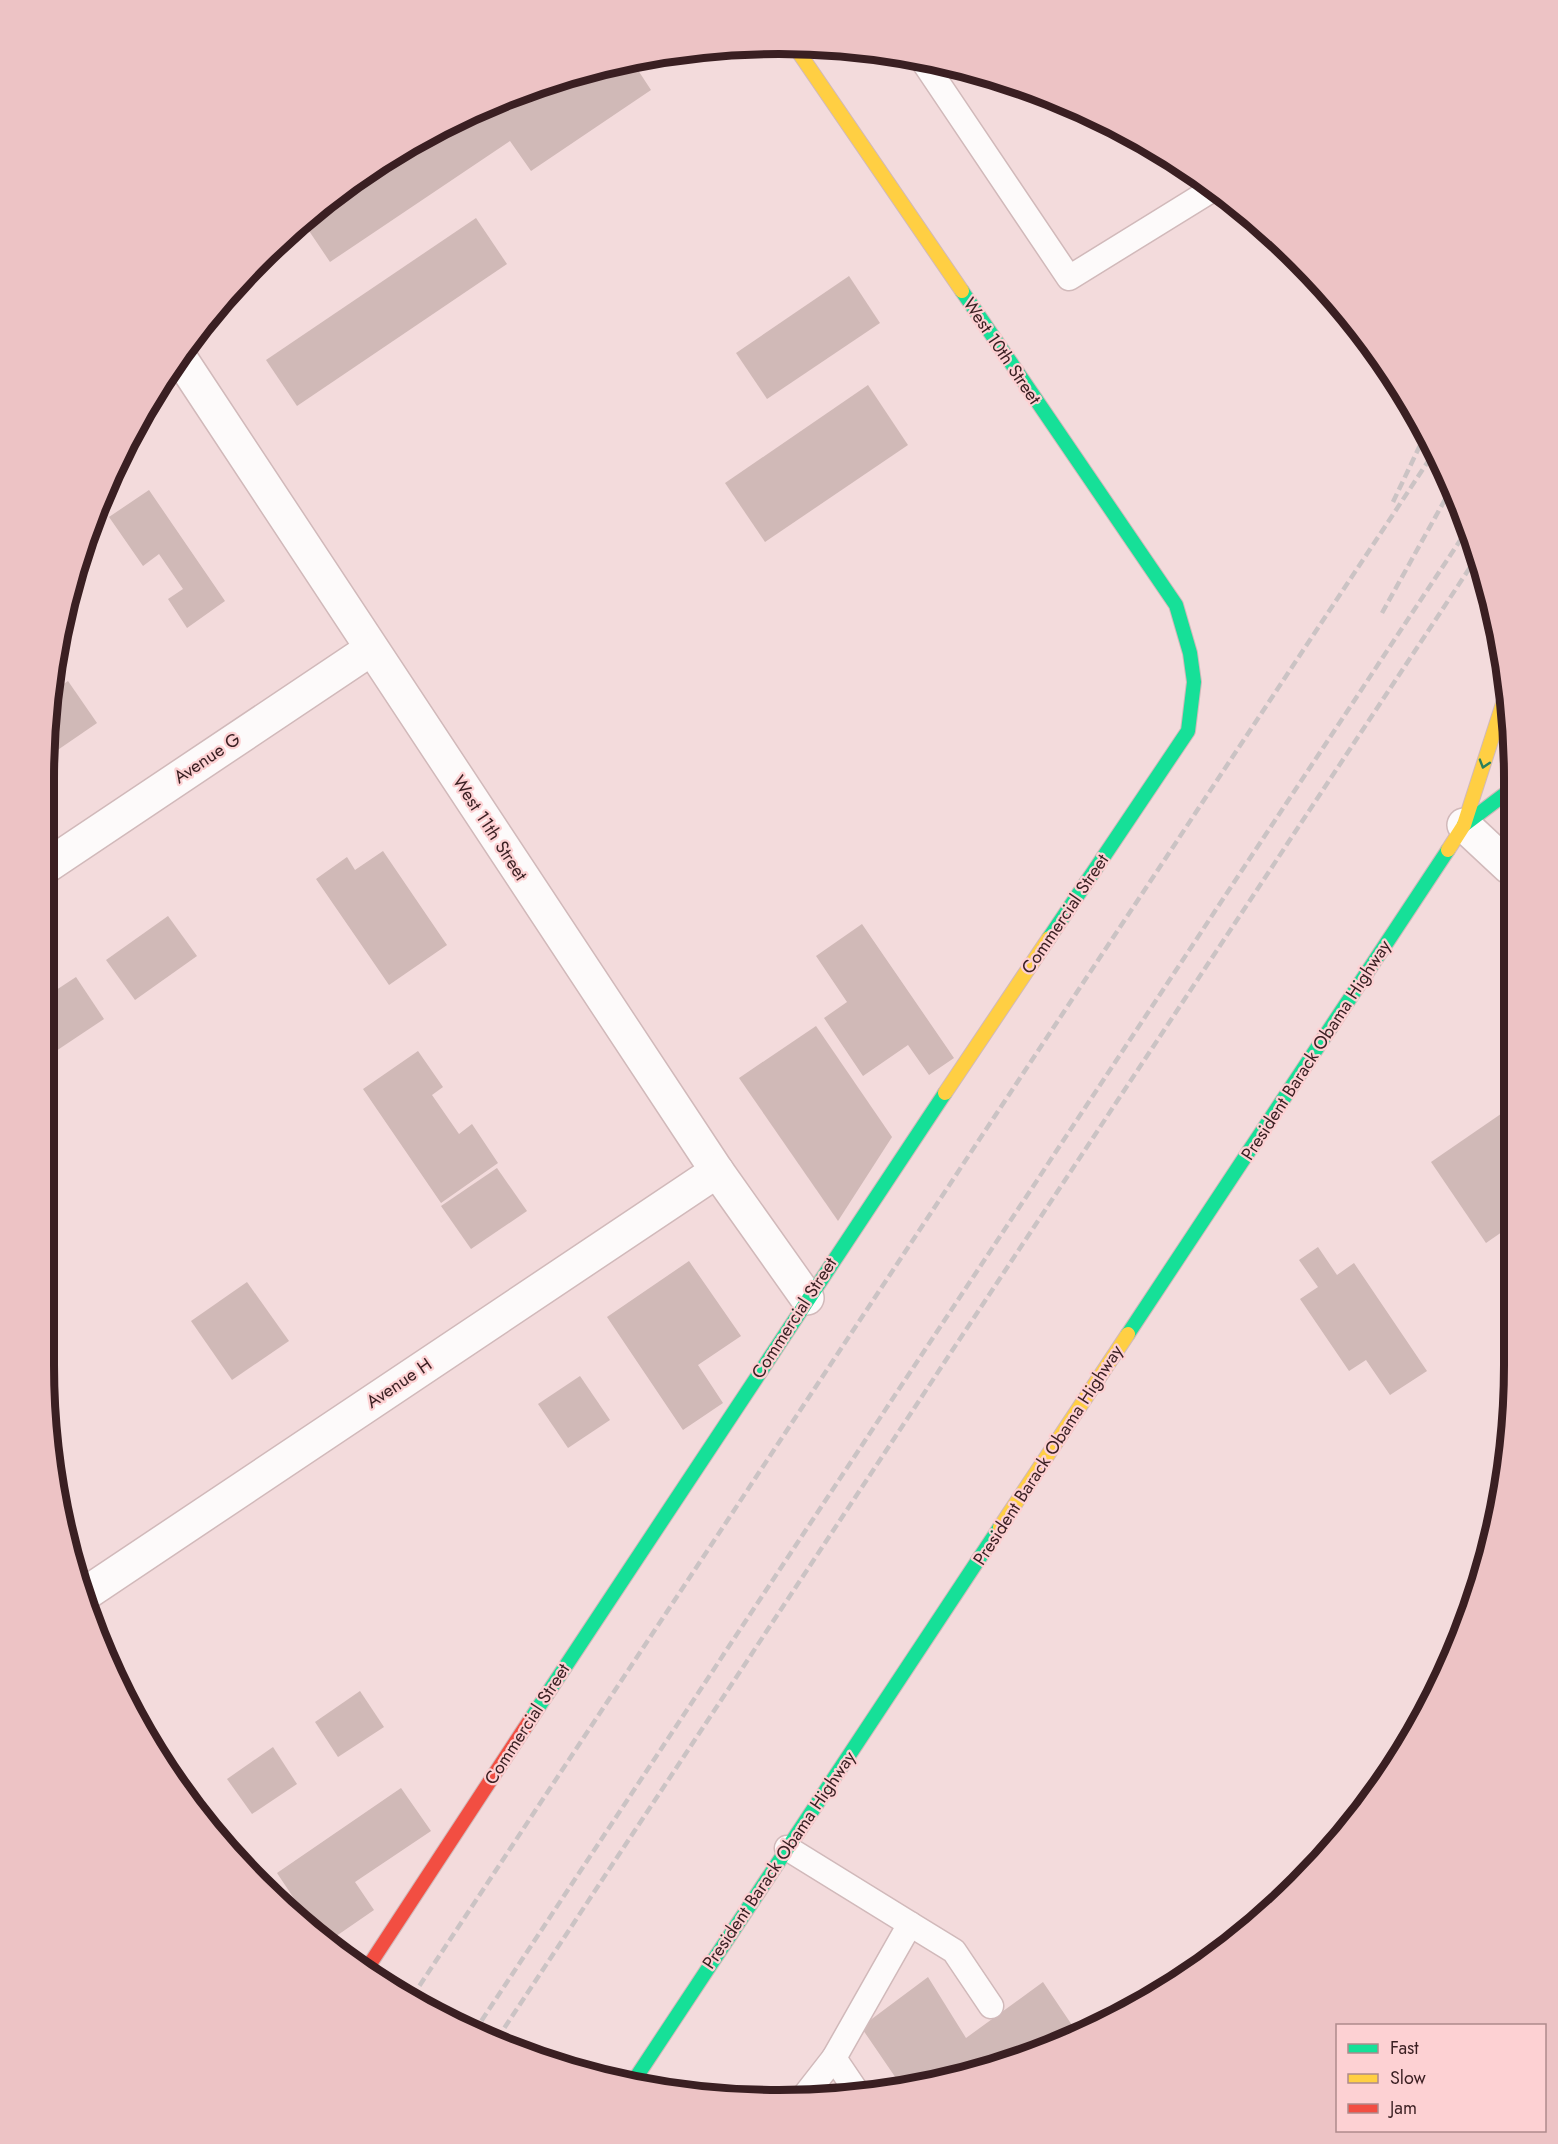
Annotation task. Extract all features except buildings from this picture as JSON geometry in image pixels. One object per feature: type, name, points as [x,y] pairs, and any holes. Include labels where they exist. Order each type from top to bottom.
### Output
[{"type":"street","name":"West 10th Street","points":[[800,55],[1176,605],[1193,662]]},
{"type":"street","name":"West 11th Street","points":[[184,365],[717,1171],[807,1298]]},
{"type":"street","name":"Avenue G","points":[[54,861],[371,649]]},
{"type":"street","name":"Commercial Street","points":[[370,1964],[807,1298],[1188,731],[1197,688],[1193,662]]},
{"type":"street","name":"President Barack Obama Highway","points":[[637,2076],[1464,825],[1500,712]]},
{"type":"street","name":"President Barack Obama Highway","points":[[1464,825],[1504,795]]},
{"type":"street","points":[[1464,825],[1504,862]]},
{"type":"street","name":"Avenue H","points":[[90,1591],[717,1171]]},
{"type":"lane","points":[[929,70],[1069,278],[1206,193]]},
{"type":"lane","points":[[787,1848],[954,1951],[991,2006]]},
{"type":"lane","points":[[810,2089],[834,2058],[910,1924]]},
{"type":"lane","points":[[834,2058],[853,2086]]},
{"type":"railway","points":[[1393,502],[1421,443]]},
{"type":"railway","points":[[415,1992],[1430,459]]},
{"type":"railway","points":[[1382,613],[1447,497]]},
{"type":"railway","points":[[479,2025],[1462,537]]},
{"type":"railway","points":[[500,2034],[1472,565]]},
{"type":"traffic: fast","points":[[962,291],[1176,605],[1190,653],[1194,682],[1188,731],[1049,938]]},
{"type":"traffic: fast","points":[[1464,825],[1504,795]]},
{"type":"traffic: fast","points":[[1128,1334],[1448,850]]},
{"type":"traffic: fast","points":[[530,1720],[945,1093]]},
{"type":"traffic: fast","points":[[637,2076],[1000,1527]]},
{"type":"traffic: slow","points":[[800,55],[962,291]]},
{"type":"traffic: slow","points":[[1448,850],[1464,825],[1500,712]]},
{"type":"traffic: slow","points":[[945,1093],[1049,938]]},
{"type":"traffic: slow","points":[[1000,1527],[1128,1334]]},
{"type":"traffic: jam","points":[[370,1964],[530,1720]]}]
